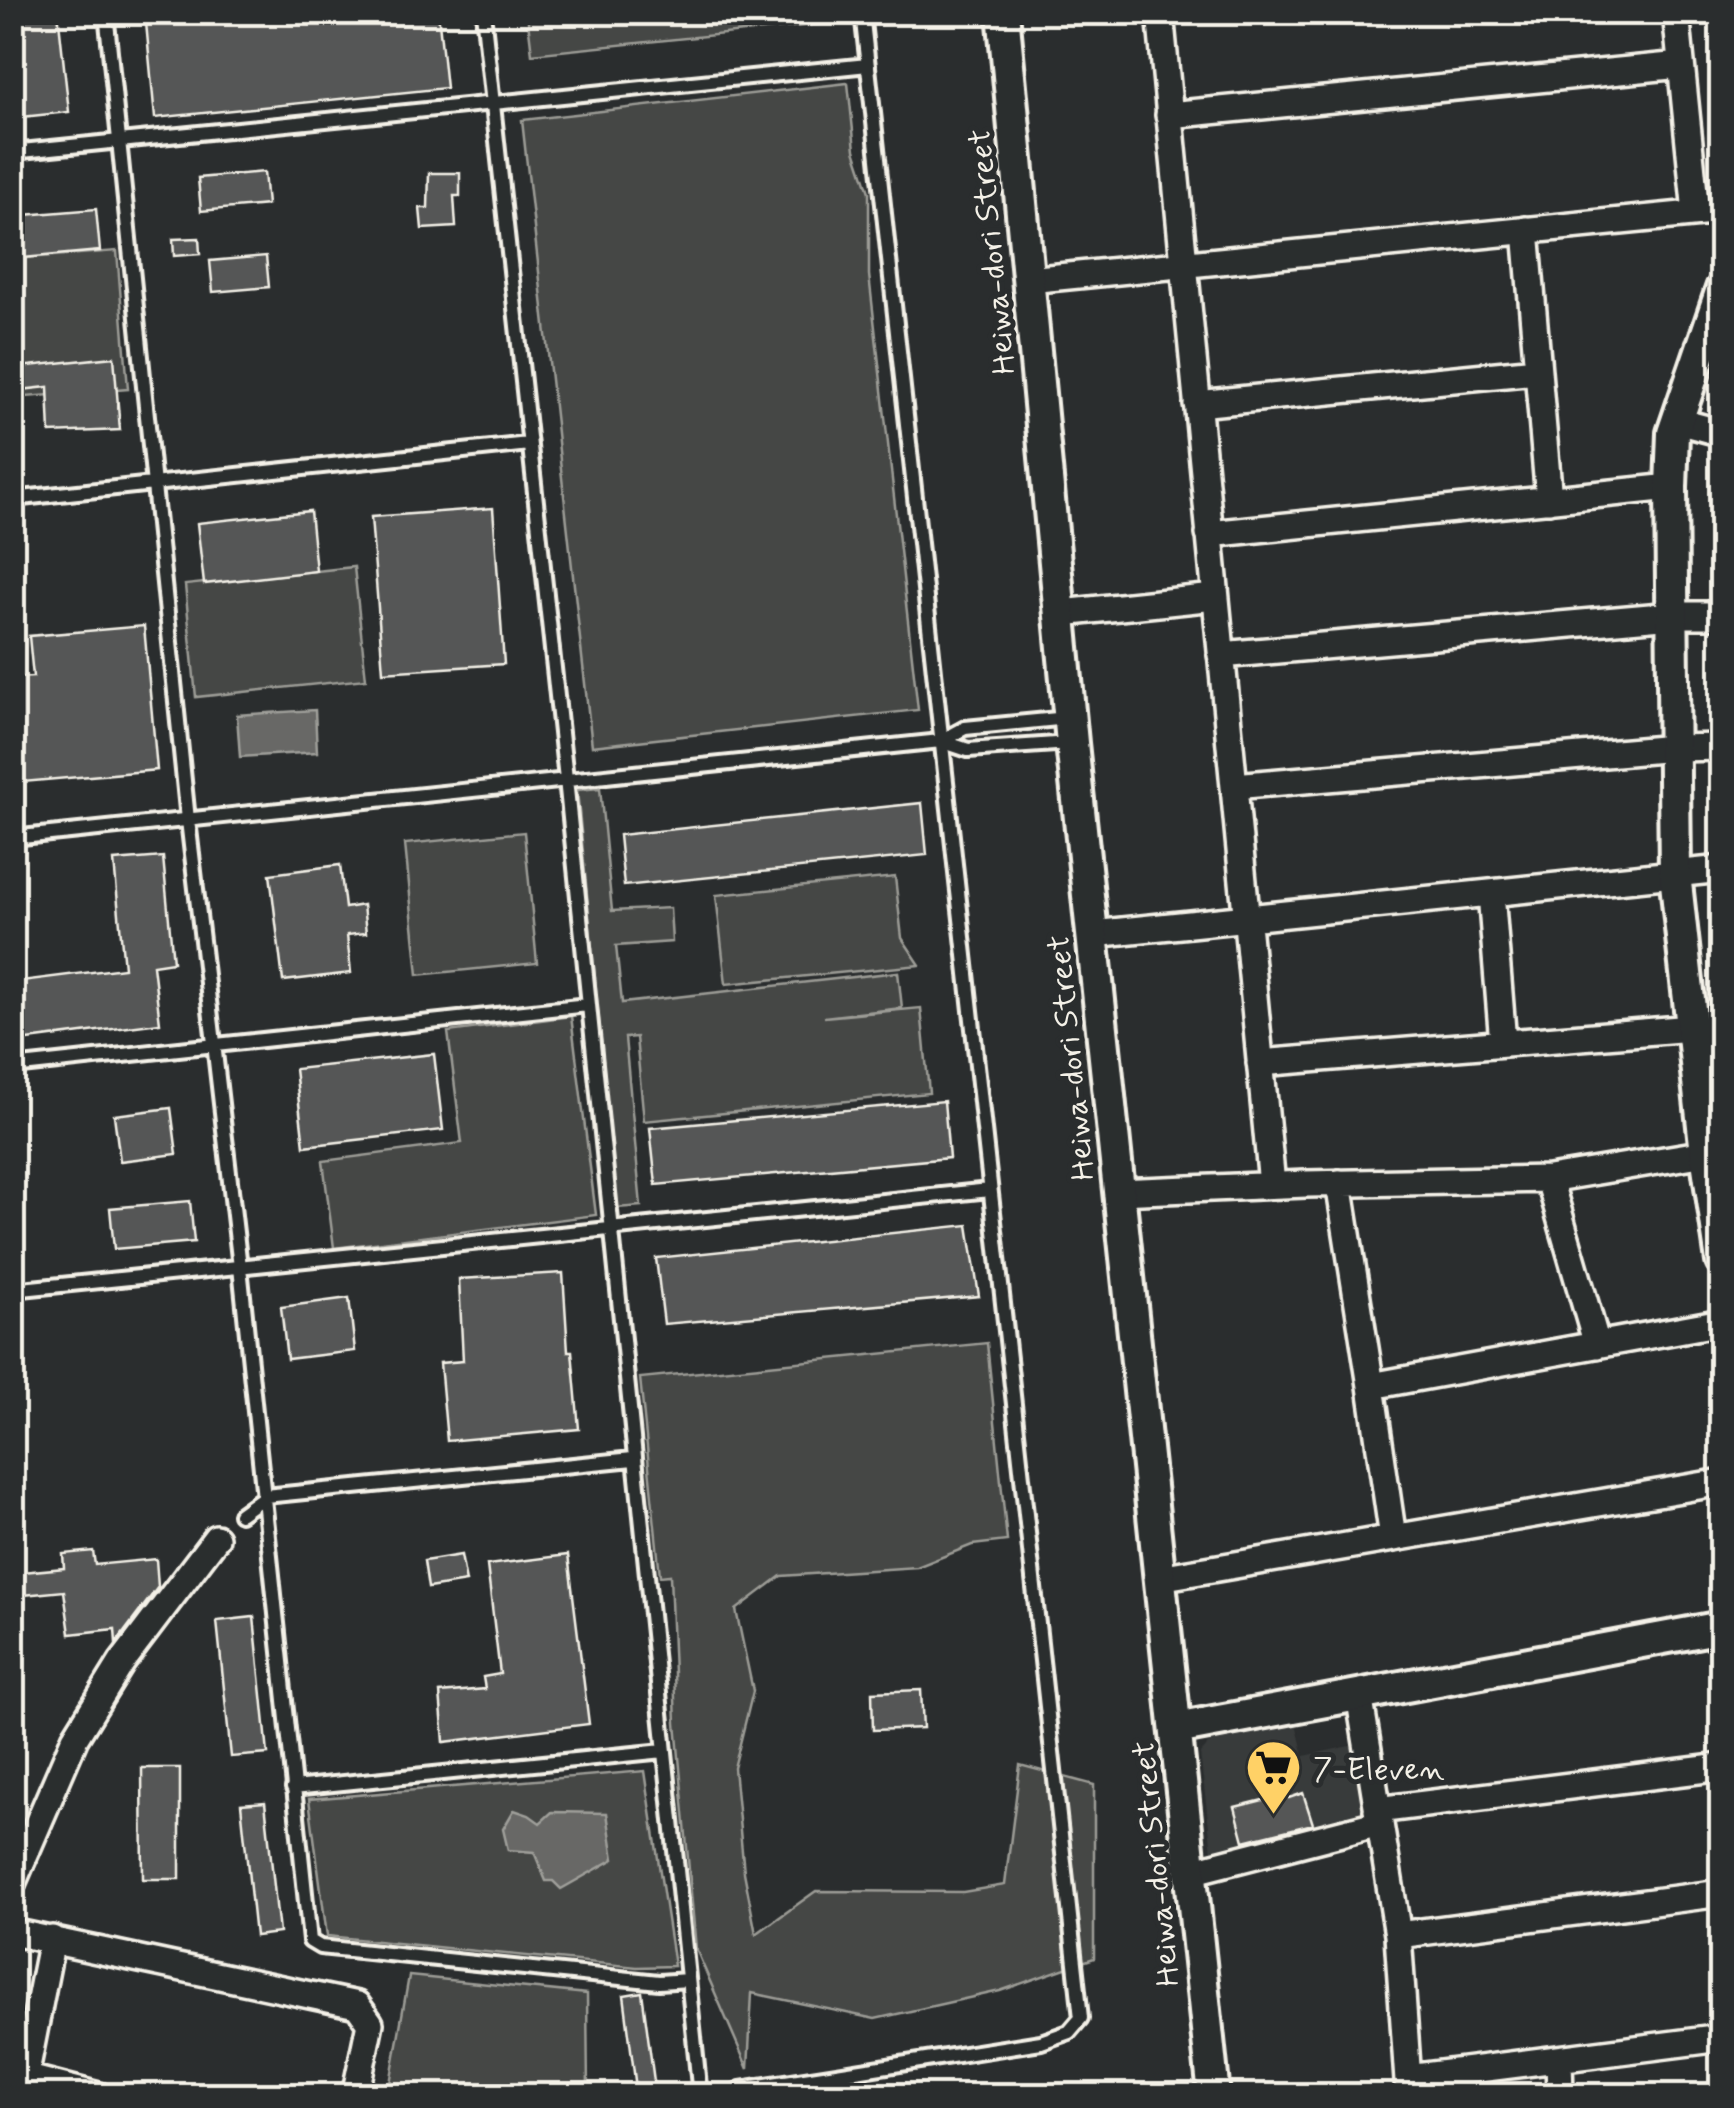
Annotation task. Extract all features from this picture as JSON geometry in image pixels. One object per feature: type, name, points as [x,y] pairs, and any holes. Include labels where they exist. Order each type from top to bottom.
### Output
[{"type":"street","name":"Heiwa-dori Street","points":[[1003,12],[1071,730],[1214,2096]]},
{"type":"street","points":[[1160,12],[1272,1185]]},
{"type":"street","points":[[1028,280],[1709,212],[1681,66],[1676,12]]},
{"type":"street","points":[[1169,114],[1681,66]]},
{"type":"street","points":[[1526,230],[1549,500]]},
{"type":"street","points":[[1722,290],[1710,352],[1673,433],[1672,487],[1675,874],[1692,1028],[1710,1090],[1706,1153],[1722,1261]]},
{"type":"street","points":[[1196,404],[1537,371]]},
{"type":"street","points":[[1676,422],[1722,432]]},
{"type":"street","points":[[1210,534],[1672,487]]},
{"type":"street","points":[[1062,613],[1216,597]]},
{"type":"street","points":[[1221,655],[1673,615],[1722,615]]},
{"type":"street","points":[[1234,786],[1674,748],[1722,748]]},
{"type":"street","points":[[1092,934],[1722,870]]},
{"type":"street","points":[[1491,893],[1503,1043]]},
{"type":"street","points":[[1260,1063],[1692,1028]]},
{"type":"street","points":[[1118,1192],[1548,1179],[1706,1153]]},
{"type":"street","points":[[1548,1179],[1597,1345]]},
{"type":"street","points":[[1339,1183],[1393,1538]]},
{"type":"street","points":[[1371,1386],[1722,1322]]},
{"type":"street","points":[[1159,1578],[1722,1482]]},
{"type":"street","points":[[12,1884],[76,1738],[122,1662],[216,1538]]},
{"type":"street","points":[[1176,1728],[1722,1627]]},
{"type":"street","points":[[1359,1694],[1398,1935],[1409,2087],[1559,2059],[1722,2038]]},
{"type":"street","points":[[1190,1872],[1378,1816],[1722,1767]]},
{"type":"street","points":[[1398,1935],[1722,1893]]},
{"type":"street","points":[[12,1932],[357,2005],[370,2023],[355,2096]]},
{"type":"street","points":[[52,1939],[26,2077],[99,2096]]},
{"type":"street","points":[[1559,2059],[1560,2096]]},
{"type":"lane","points":[[106,12],[188,820],[265,1496],[310,1941],[320,1947],[659,1982],[688,1980]]},
{"type":"lane","points":[[484,12],[700,2096]]},
{"type":"lane","points":[[727,2096],[742,2089],[1041,2042],[1069,2032],[1080,2018],[862,12]]},
{"type":"lane","points":[[12,152],[868,65]]},
{"type":"lane","points":[[12,498],[529,444]]},
{"type":"lane","points":[[12,838],[942,741],[965,728],[1071,730]]},
{"type":"lane","points":[[942,741],[968,750],[1071,730]]},
{"type":"lane","points":[[12,1067],[588,1005]]},
{"type":"lane","points":[[12,1290],[990,1190]]},
{"type":"lane","points":[[240,1514],[265,1496],[633,1459]]},
{"type":"lane","points":[[293,1788],[664,1751]]},
{"type":"shaded area","points":[[527,13],[821,13],[822,24],[532,54]]},
{"type":"shaded area","points":[[848,83],[855,150],[869,192],[869,275],[918,710],[592,746],[522,120]]},
{"type":"shaded area","points":[[117,251],[128,389],[13,398],[13,259]]},
{"type":"shaded area","points":[[354,567],[366,679],[196,697],[185,585]]},
{"type":"shaded area","points":[[315,710],[317,752],[240,757],[237,715]]},
{"type":"shaded area","points":[[600,788],[612,911],[670,908],[672,942],[616,946],[622,1003],[898,972],[902,1008],[824,1017],[921,1008],[929,1093],[644,1121],[636,1037],[625,1038],[641,1206],[617,1208],[577,790]]},
{"type":"shaded area","points":[[524,832],[537,963],[418,975],[405,844]]},
{"type":"shaded area","points":[[895,877],[902,938],[920,965],[726,984],[716,895]]},
{"type":"shaded area","points":[[571,1016],[596,1215],[334,1248],[323,1161],[462,1143],[448,1032]]},
{"type":"shaded area","points":[[987,1343],[1007,1541],[972,1545],[917,1567],[781,1576],[736,1610],[753,1691],[734,1768],[744,1872],[756,1934],[816,1891],[963,1892],[1005,1885],[1020,1765],[1094,1785],[1094,1958],[1000,1991],[875,2019],[752,1993],[748,2069],[696,1949],[676,1723],[670,1575],[660,1576],[640,1378]]},
{"type":"shaded area","points":[[1295,1719],[1304,1756],[1354,1745],[1366,1817],[1213,1860],[1200,1754],[1213,1739]]},
{"type":"shaded area","points":[[645,1771],[674,1966],[637,1967],[327,1936],[309,1799]]},
{"type":"shaded area","points":[[514,1810],[540,1823],[552,1812],[607,1813],[614,1859],[561,1889],[553,1881],[546,1881],[534,1852],[508,1850],[503,1829]]},
{"type":"shaded area","points":[[409,1976],[587,1994],[588,2095],[388,2095]]},
{"type":"building","points":[[12,12],[58,12],[69,112],[12,118]]},
{"type":"building","points":[[145,12],[438,12],[446,88],[155,118]]},
{"type":"building","points":[[264,172],[267,205],[201,211],[198,178]]},
{"type":"building","points":[[429,173],[460,173],[460,196],[454,196],[456,227],[422,229],[420,208],[428,208]]},
{"type":"building","points":[[96,209],[100,251],[12,259],[12,216]]},
{"type":"building","points":[[199,238],[200,254],[174,256],[173,239]]},
{"type":"building","points":[[266,256],[269,287],[213,292],[210,261]]},
{"type":"building","points":[[114,357],[120,430],[50,433],[48,387],[20,390],[18,367]]},
{"type":"building","points":[[493,508],[504,664],[383,672],[371,517]]},
{"type":"building","points":[[310,511],[316,571],[204,584],[197,523]]},
{"type":"building","points":[[144,626],[157,770],[12,783],[12,678],[33,677],[29,636]]},
{"type":"building","points":[[922,803],[927,855],[624,886],[619,835]]},
{"type":"building","points":[[163,857],[173,962],[153,965],[160,1023],[12,1042],[12,1005],[24,1004],[21,981],[124,968],[114,861]]},
{"type":"building","points":[[340,865],[345,908],[363,905],[366,933],[347,935],[351,973],[283,981],[270,874]]},
{"type":"building","points":[[434,1054],[443,1130],[304,1146],[295,1069]]},
{"type":"building","points":[[944,1101],[949,1158],[656,1185],[650,1128]]},
{"type":"building","points":[[171,1108],[177,1154],[120,1161],[114,1115]]},
{"type":"building","points":[[190,1201],[194,1242],[114,1249],[110,1208]]},
{"type":"building","points":[[968,1225],[979,1296],[664,1324],[656,1258]]},
{"type":"building","points":[[563,1273],[579,1429],[447,1441],[440,1363],[463,1361],[459,1279]]},
{"type":"building","points":[[349,1298],[355,1351],[287,1359],[281,1307]]},
{"type":"building","points":[[93,1551],[95,1565],[156,1559],[158,1587],[116,1643],[115,1629],[70,1634],[64,1591],[12,1596],[12,1573],[64,1568],[63,1554]]},
{"type":"building","points":[[461,1555],[466,1582],[428,1588],[424,1561]]},
{"type":"building","points":[[568,1555],[589,1724],[444,1742],[440,1693],[485,1689],[483,1677],[500,1674],[487,1565]]},
{"type":"building","points":[[254,1617],[268,1754],[231,1757],[217,1621]]},
{"type":"building","points":[[921,1690],[923,1728],[873,1730],[872,1692]]},
{"type":"building","points":[[142,1768],[180,1768],[180,1879],[143,1879]]},
{"type":"building","points":[[1303,1793],[1313,1824],[1244,1841],[1235,1807]]},
{"type":"building","points":[[265,1802],[279,1933],[255,1936],[241,1804]]},
{"type":"building","points":[[642,1992],[656,2096],[637,2096],[624,1995]]},
{"type":"place","name":"7-Eleven","points":[[1274,1817]]}]
